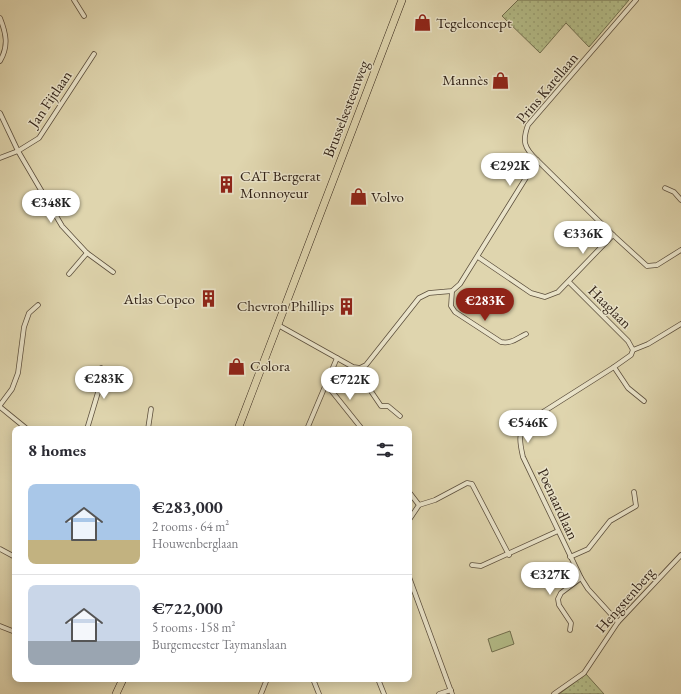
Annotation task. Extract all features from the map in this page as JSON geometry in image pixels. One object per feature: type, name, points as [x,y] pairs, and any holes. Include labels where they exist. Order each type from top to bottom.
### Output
[{"type":"main road","name":"Brusselsesteenweg","points":[[239,426],[402,0]]},
{"type":"main road","points":[[116,694],[122,682]]},
{"type":"street","points":[[74,0],[84,16]]},
{"type":"street","name":"Prins Karellaan","points":[[636,0],[528,125],[524,136],[524,144],[536,160],[647,266],[657,265],[681,250]]},
{"type":"street","points":[[0,18],[4,29],[6,46],[0,61]]},
{"type":"street","name":"Jan Fijtlaan","points":[[0,158],[18,151],[39,138],[94,54]]},
{"type":"street","points":[[0,113],[18,151],[62,226],[88,253],[113,272]]},
{"type":"street","points":[[526,334],[508,343],[501,342],[455,312],[451,306],[450,299],[452,291],[460,284],[478,257],[536,160]]},
{"type":"street","points":[[665,188],[674,192],[681,200]]},
{"type":"street","points":[[478,257],[536,296],[545,297],[554,295],[569,282],[613,235]]},
{"type":"street","points":[[69,274],[88,253]]},
{"type":"street","name":"Haaglaan","points":[[569,282],[628,341],[633,350]]},
{"type":"street","points":[[278,324],[353,367],[360,368],[366,365],[419,298],[429,293],[452,291]]},
{"type":"street","points":[[23,426],[0,406],[12,389],[18,373],[24,327],[29,313],[38,305]]},
{"type":"street","name":"Poenaardlaan","points":[[618,622],[588,589],[581,578],[523,457],[519,439],[523,428],[532,420],[614,367],[631,355],[633,350],[648,344],[681,324]]},
{"type":"street","points":[[308,426],[337,358]]},
{"type":"street","points":[[614,367],[628,388],[644,401]]},
{"type":"street","points":[[88,426],[99,389],[101,368]]},
{"type":"street","points":[[360,368],[362,378],[381,406],[388,406],[400,416]]},
{"type":"street","points":[[326,384],[360,426]]},
{"type":"street","points":[[148,426],[151,409]]},
{"type":"street","points":[[412,516],[419,505],[435,500],[467,483],[472,484],[509,555]]},
{"type":"street","points":[[570,557],[588,549],[610,522],[636,506],[634,492]]},
{"type":"street","points":[[412,496],[419,505]]},
{"type":"street","points":[[472,564],[481,566],[509,555],[558,531]]},
{"type":"street","points":[[0,549],[12,555]]},
{"type":"street","name":"Hengstenberg","points":[[554,694],[584,672],[618,622],[681,555]]},
{"type":"street","points":[[570,630],[571,623],[558,599],[561,593],[581,578]]},
{"type":"street","points":[[412,585],[452,692],[439,694]]},
{"type":"street","points":[[0,626],[12,631]]},
{"type":"street","points":[[261,694],[266,682]]},
{"type":"street","points":[[314,682],[319,694]]},
{"type":"street","points":[[379,682],[384,694]]},
{"type":"green space","points":[[518,0],[629,0],[589,47],[566,23],[540,53],[502,16]]},
{"type":"green space","points":[[510,631],[514,644],[492,652],[488,639]]},
{"type":"green space","points":[[586,674],[604,694],[559,694]]},
{"type":"place","name":"Tegelconcept","points":[[423,23]]},
{"type":"place","name":"Mannès","points":[[501,80]]},
{"type":"place","name":"CAT Bergerat Monnoyeur","points":[[227,185]]},
{"type":"place","name":"Volvo","points":[[358,197]]},
{"type":"place","name":"Atlas Copco","points":[[208,299]]},
{"type":"place","name":"Chevron Phillips","points":[[347,306]]},
{"type":"place","name":"Colora","points":[[237,366]]}]
